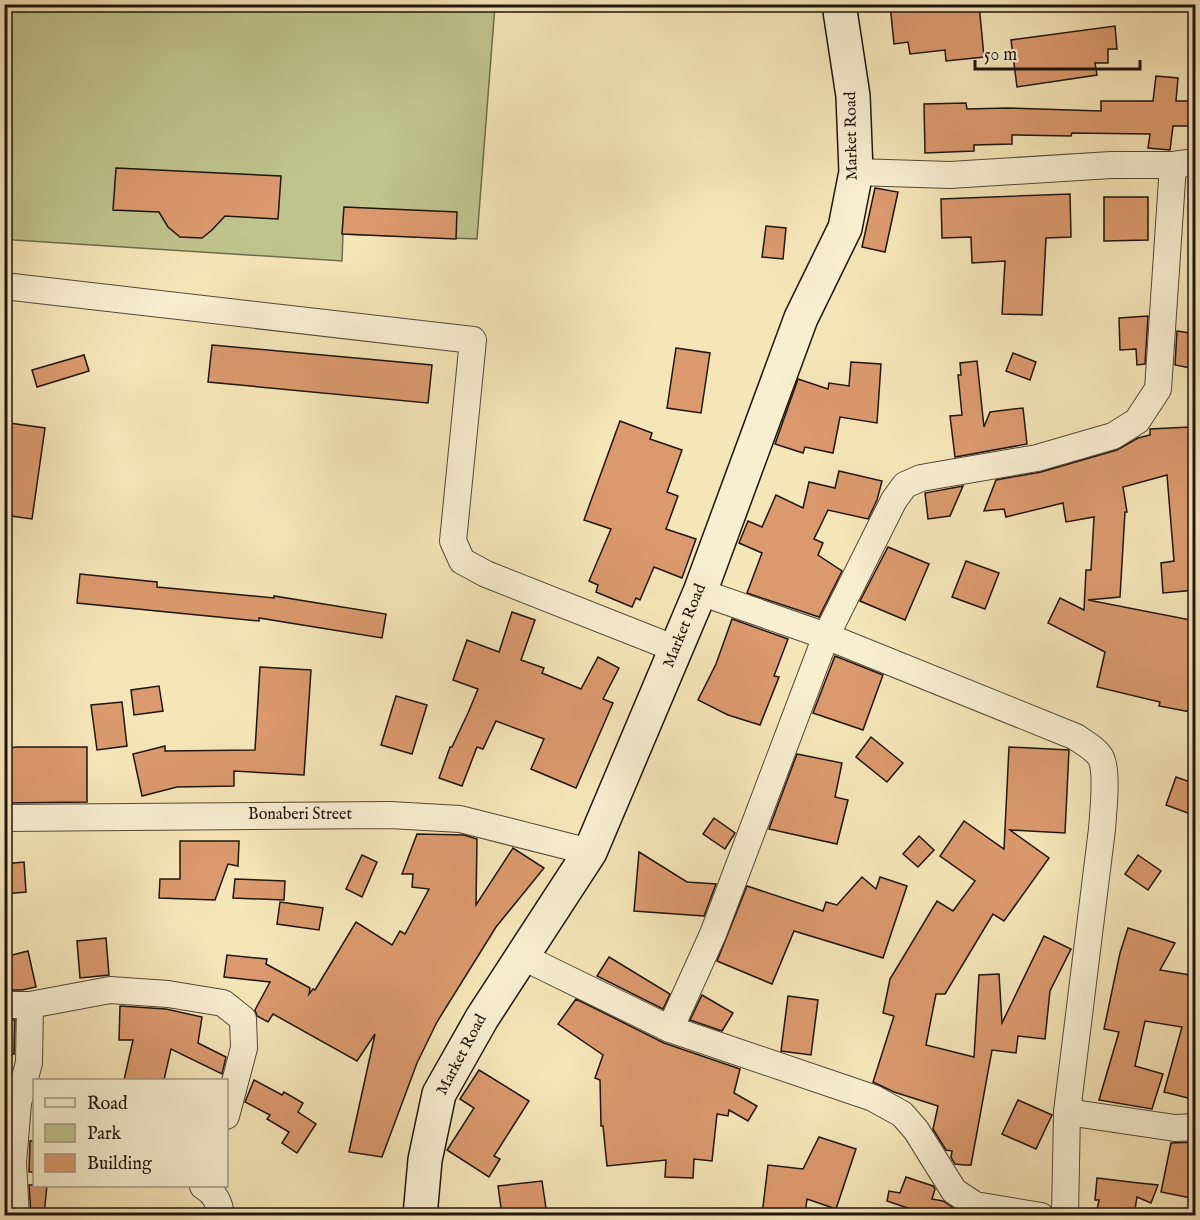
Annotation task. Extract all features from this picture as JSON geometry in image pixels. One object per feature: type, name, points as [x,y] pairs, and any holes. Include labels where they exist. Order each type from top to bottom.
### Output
[{"type":"main road","name":"Market Road","points":[[420,1215],[425,1160],[439,1094],[482,1018],[590,852],[700,592],[801,318],[845,228],[856,172],[853,96],[839,4]]},
{"type":"street","points":[[670,1029],[713,934],[826,636],[894,500],[905,485],[921,478],[1037,458],[1113,436],[1137,421],[1158,389],[1184,163],[1111,165],[950,176],[856,172]]},
{"type":"street","points":[[4,286],[473,340],[453,541],[462,561],[486,574],[676,649]]},
{"type":"street","points":[[700,592],[826,636],[1076,737],[1101,758],[1104,783],[1102,829],[1067,1112],[1065,1215]]},
{"type":"street","name":"Bonaberi Street","points":[[4,818],[390,815],[460,819],[590,852]]},
{"type":"street","points":[[521,956],[670,1029],[873,1098],[902,1114],[916,1130],[954,1191],[975,1205],[1041,1215]]},
{"type":"street","points":[[16,1215],[13,1163],[19,1105],[29,1063],[17,1005],[110,990],[168,994],[223,1003],[243,1018],[244,1048],[228,1108]]},
{"type":"street","points":[[1067,1112],[1175,1128],[1196,1127]]},
{"type":"street","points":[[207,1187],[220,1205],[221,1215]]},
{"type":"green space","points":[[4,5],[495,5],[477,239],[343,234],[342,261],[14,240],[5,237]]},
{"type":"building","points":[[890,4],[979,4],[984,57],[946,61],[945,50],[910,54],[908,42],[894,44]]},
{"type":"building","points":[[1115,26],[1117,49],[1108,49],[1108,63],[1095,63],[1097,75],[1017,87],[1011,40]]},
{"type":"building","points":[[1156,76],[1178,78],[1176,101],[1196,101],[1196,126],[1173,126],[1170,150],[1148,148],[1150,134],[1072,133],[1071,136],[1012,135],[1012,144],[974,145],[974,151],[925,153],[924,104],[966,103],[967,109],[1101,111],[1101,101],[1153,101]]},
{"type":"building","points":[[116,168],[281,176],[278,219],[225,216],[202,238],[180,237],[168,227],[159,212],[113,210]]},
{"type":"building","points":[[875,188],[898,192],[885,252],[862,247]]},
{"type":"building","points":[[1070,194],[1071,237],[1046,238],[1042,315],[1002,314],[1005,261],[972,263],[971,237],[942,238],[941,199]]},
{"type":"building","points":[[1104,197],[1148,197],[1148,240],[1104,241]]},
{"type":"building","points":[[344,207],[457,212],[456,239],[342,234]]},
{"type":"building","points":[[766,226],[786,228],[783,259],[762,257]]},
{"type":"building","points":[[1148,316],[1145,364],[1137,365],[1136,349],[1120,350],[1119,318]]},
{"type":"building","points":[[1177,331],[1196,334],[1196,369],[1175,365]]},
{"type":"building","points":[[212,345],[432,365],[428,403],[208,382]]},
{"type":"building","points":[[676,348],[710,353],[701,413],[667,408]]},
{"type":"building","points":[[1013,353],[1036,362],[1030,380],[1006,371]]},
{"type":"building","points":[[84,355],[89,371],[37,387],[32,370]]},
{"type":"building","points":[[977,361],[984,427],[990,412],[1023,408],[1027,444],[955,457],[950,416],[962,415],[958,375],[961,375],[960,363]]},
{"type":"building","points":[[851,362],[881,364],[877,423],[840,417],[833,453],[805,447],[803,453],[775,444],[798,379],[828,389],[829,383],[849,386]]},
{"type":"building","points":[[620,421],[652,433],[650,439],[682,450],[667,492],[678,496],[666,529],[696,539],[682,578],[654,567],[640,600],[636,598],[632,607],[596,592],[598,585],[589,581],[611,529],[584,520]]},
{"type":"building","points":[[9,423],[45,428],[32,519],[4,515],[4,450]]},
{"type":"building","points":[[1190,427],[1193,496],[1196,496],[1196,590],[1163,593],[1161,563],[1174,561],[1167,475],[1123,487],[1127,512],[1125,512],[1120,597],[1088,600],[1196,621],[1196,713],[1159,706],[1160,702],[1097,687],[1105,652],[1048,623],[1060,598],[1084,610],[1086,570],[1091,570],[1094,517],[1066,522],[1063,503],[1006,517],[1004,509],[984,511],[996,480],[1041,472],[1117,450],[1138,438],[1150,435],[1150,429]]},
{"type":"building","points":[[839,471],[882,481],[877,500],[868,519],[828,510],[814,539],[823,543],[818,555],[842,571],[819,617],[747,593],[762,553],[739,543],[748,521],[762,527],[776,495],[803,508],[809,482],[835,488]]},
{"type":"building","points":[[963,486],[950,516],[928,519],[925,493]]},
{"type":"building","points":[[888,547],[929,564],[905,620],[860,601]]},
{"type":"building","points":[[966,561],[999,573],[985,609],[952,597]]},
{"type":"building","points":[[80,574],[157,582],[157,587],[274,598],[274,596],[386,614],[382,638],[259,618],[259,621],[77,603]]},
{"type":"building","points":[[512,612],[535,620],[521,660],[544,668],[542,673],[581,689],[598,657],[619,668],[603,699],[613,703],[576,788],[531,769],[544,739],[496,721],[483,749],[477,747],[462,786],[439,778],[450,747],[452,747],[478,689],[453,680],[467,640],[499,652]]},
{"type":"building","points":[[732,619],[788,639],[774,676],[779,677],[760,725],[728,715],[698,700],[716,664]]},
{"type":"building","points":[[835,656],[883,675],[863,730],[813,713]]},
{"type":"building","points":[[260,667],[311,670],[304,775],[234,771],[234,786],[177,787],[142,796],[133,754],[165,746],[165,751],[255,750]]},
{"type":"building","points":[[159,686],[163,711],[134,715],[131,690]]},
{"type":"building","points":[[396,696],[427,705],[412,754],[381,745]]},
{"type":"building","points":[[122,702],[127,746],[97,750],[91,705]]},
{"type":"building","points":[[871,737],[903,763],[887,782],[856,757]]},
{"type":"building","points":[[87,747],[87,802],[4,803],[4,749]]},
{"type":"building","points":[[1009,747],[1069,750],[1065,833],[1010,830],[1049,858],[1004,921],[993,914],[945,994],[936,994],[926,1045],[974,1057],[979,975],[999,974],[1002,1023],[1044,936],[1071,949],[1050,991],[1045,1039],[1018,1036],[1016,1053],[992,1050],[971,1165],[955,1164],[951,1157],[952,1151],[946,1150],[933,1129],[938,1106],[894,1092],[873,1082],[894,1016],[883,1013],[890,979],[937,901],[953,911],[975,881],[940,856],[964,821],[1004,849]]},
{"type":"building","points":[[797,754],[842,763],[835,797],[848,800],[837,844],[769,829]]},
{"type":"building","points":[[1176,777],[1196,784],[1196,816],[1166,805]]},
{"type":"building","points":[[714,818],[735,833],[725,849],[703,834]]},
{"type":"building","points":[[417,834],[464,835],[477,839],[476,905],[513,848],[544,868],[496,927],[437,1022],[417,1063],[382,1157],[349,1152],[375,1034],[357,1061],[273,1014],[268,1022],[257,1016],[255,1010],[270,982],[224,977],[227,955],[267,959],[266,964],[310,988],[309,994],[313,989],[315,990],[356,922],[392,945],[400,931],[405,934],[429,889],[412,887],[413,874],[402,874]]},
{"type":"building","points":[[919,836],[934,850],[918,867],[903,854]]},
{"type":"building","points":[[180,841],[239,841],[238,866],[228,864],[215,900],[159,898],[160,879],[180,879]]},
{"type":"building","points":[[639,852],[687,882],[716,884],[704,916],[634,911]]},
{"type":"building","points":[[362,855],[377,862],[362,897],[346,889]]},
{"type":"building","points":[[1138,855],[1161,871],[1148,890],[1125,874]]},
{"type":"building","points":[[24,862],[26,892],[4,894],[4,864]]},
{"type":"building","points":[[862,877],[876,889],[880,877],[907,886],[883,958],[794,931],[772,984],[717,961],[747,886],[823,911],[826,902],[837,905]]},
{"type":"building","points":[[235,879],[285,881],[284,900],[233,898]]},
{"type":"building","points":[[280,902],[323,908],[319,930],[277,924]]},
{"type":"building","points":[[1128,928],[1175,943],[1160,970],[1196,976],[1196,1100],[1164,1092],[1182,1027],[1145,1021],[1135,1066],[1163,1074],[1152,1109],[1099,1100],[1119,1032],[1104,1029],[1120,953]]},
{"type":"building","points":[[106,938],[109,975],[80,978],[77,941]]},
{"type":"building","points":[[28,951],[36,987],[4,990],[4,957]]},
{"type":"building","points":[[609,957],[670,994],[663,1009],[597,976]]},
{"type":"building","points":[[702,995],[733,1013],[722,1031],[690,1020]]},
{"type":"building","points":[[788,996],[818,1000],[811,1055],[781,1051]]},
{"type":"building","points":[[576,999],[664,1043],[740,1069],[734,1093],[757,1106],[748,1121],[729,1110],[728,1116],[717,1114],[712,1161],[694,1159],[693,1178],[665,1177],[666,1160],[607,1166],[603,1126],[601,1126],[600,1080],[595,1078],[603,1055],[558,1024]]},
{"type":"building","points":[[120,1006],[166,1009],[202,1017],[198,1043],[226,1057],[222,1074],[171,1049],[164,1079],[124,1079],[133,1040],[119,1040]]},
{"type":"building","points":[[4,1020],[15,1020],[14,1054],[4,1055]]},
{"type":"building","points":[[479,1070],[529,1101],[494,1156],[500,1159],[489,1177],[447,1150],[474,1108],[460,1099]]},
{"type":"building","points":[[254,1080],[282,1095],[284,1092],[303,1103],[298,1112],[316,1124],[297,1153],[282,1143],[289,1132],[267,1119],[270,1115],[245,1102]]},
{"type":"building","points":[[1018,1100],[1052,1115],[1036,1149],[1002,1134]]},
{"type":"building","points":[[819,1137],[856,1149],[836,1209],[807,1199],[805,1215],[762,1215],[768,1165],[803,1169]]},
{"type":"building","points":[[30,1141],[33,1141],[33,1172],[29,1172]]},
{"type":"building","points":[[1196,1142],[1196,1199],[1161,1192],[1171,1143]]},
{"type":"building","points":[[906,1177],[933,1186],[935,1189],[932,1199],[943,1201],[964,1215],[928,1215],[887,1201],[889,1191],[900,1193]]},
{"type":"building","points":[[1097,1178],[1158,1185],[1151,1203],[1137,1197],[1134,1215],[1096,1215],[1099,1200],[1095,1200]]},
{"type":"building","points":[[542,1181],[547,1215],[502,1215],[498,1186]]},
{"type":"building","points":[[29,1185],[47,1187],[44,1215],[31,1215]]}]
